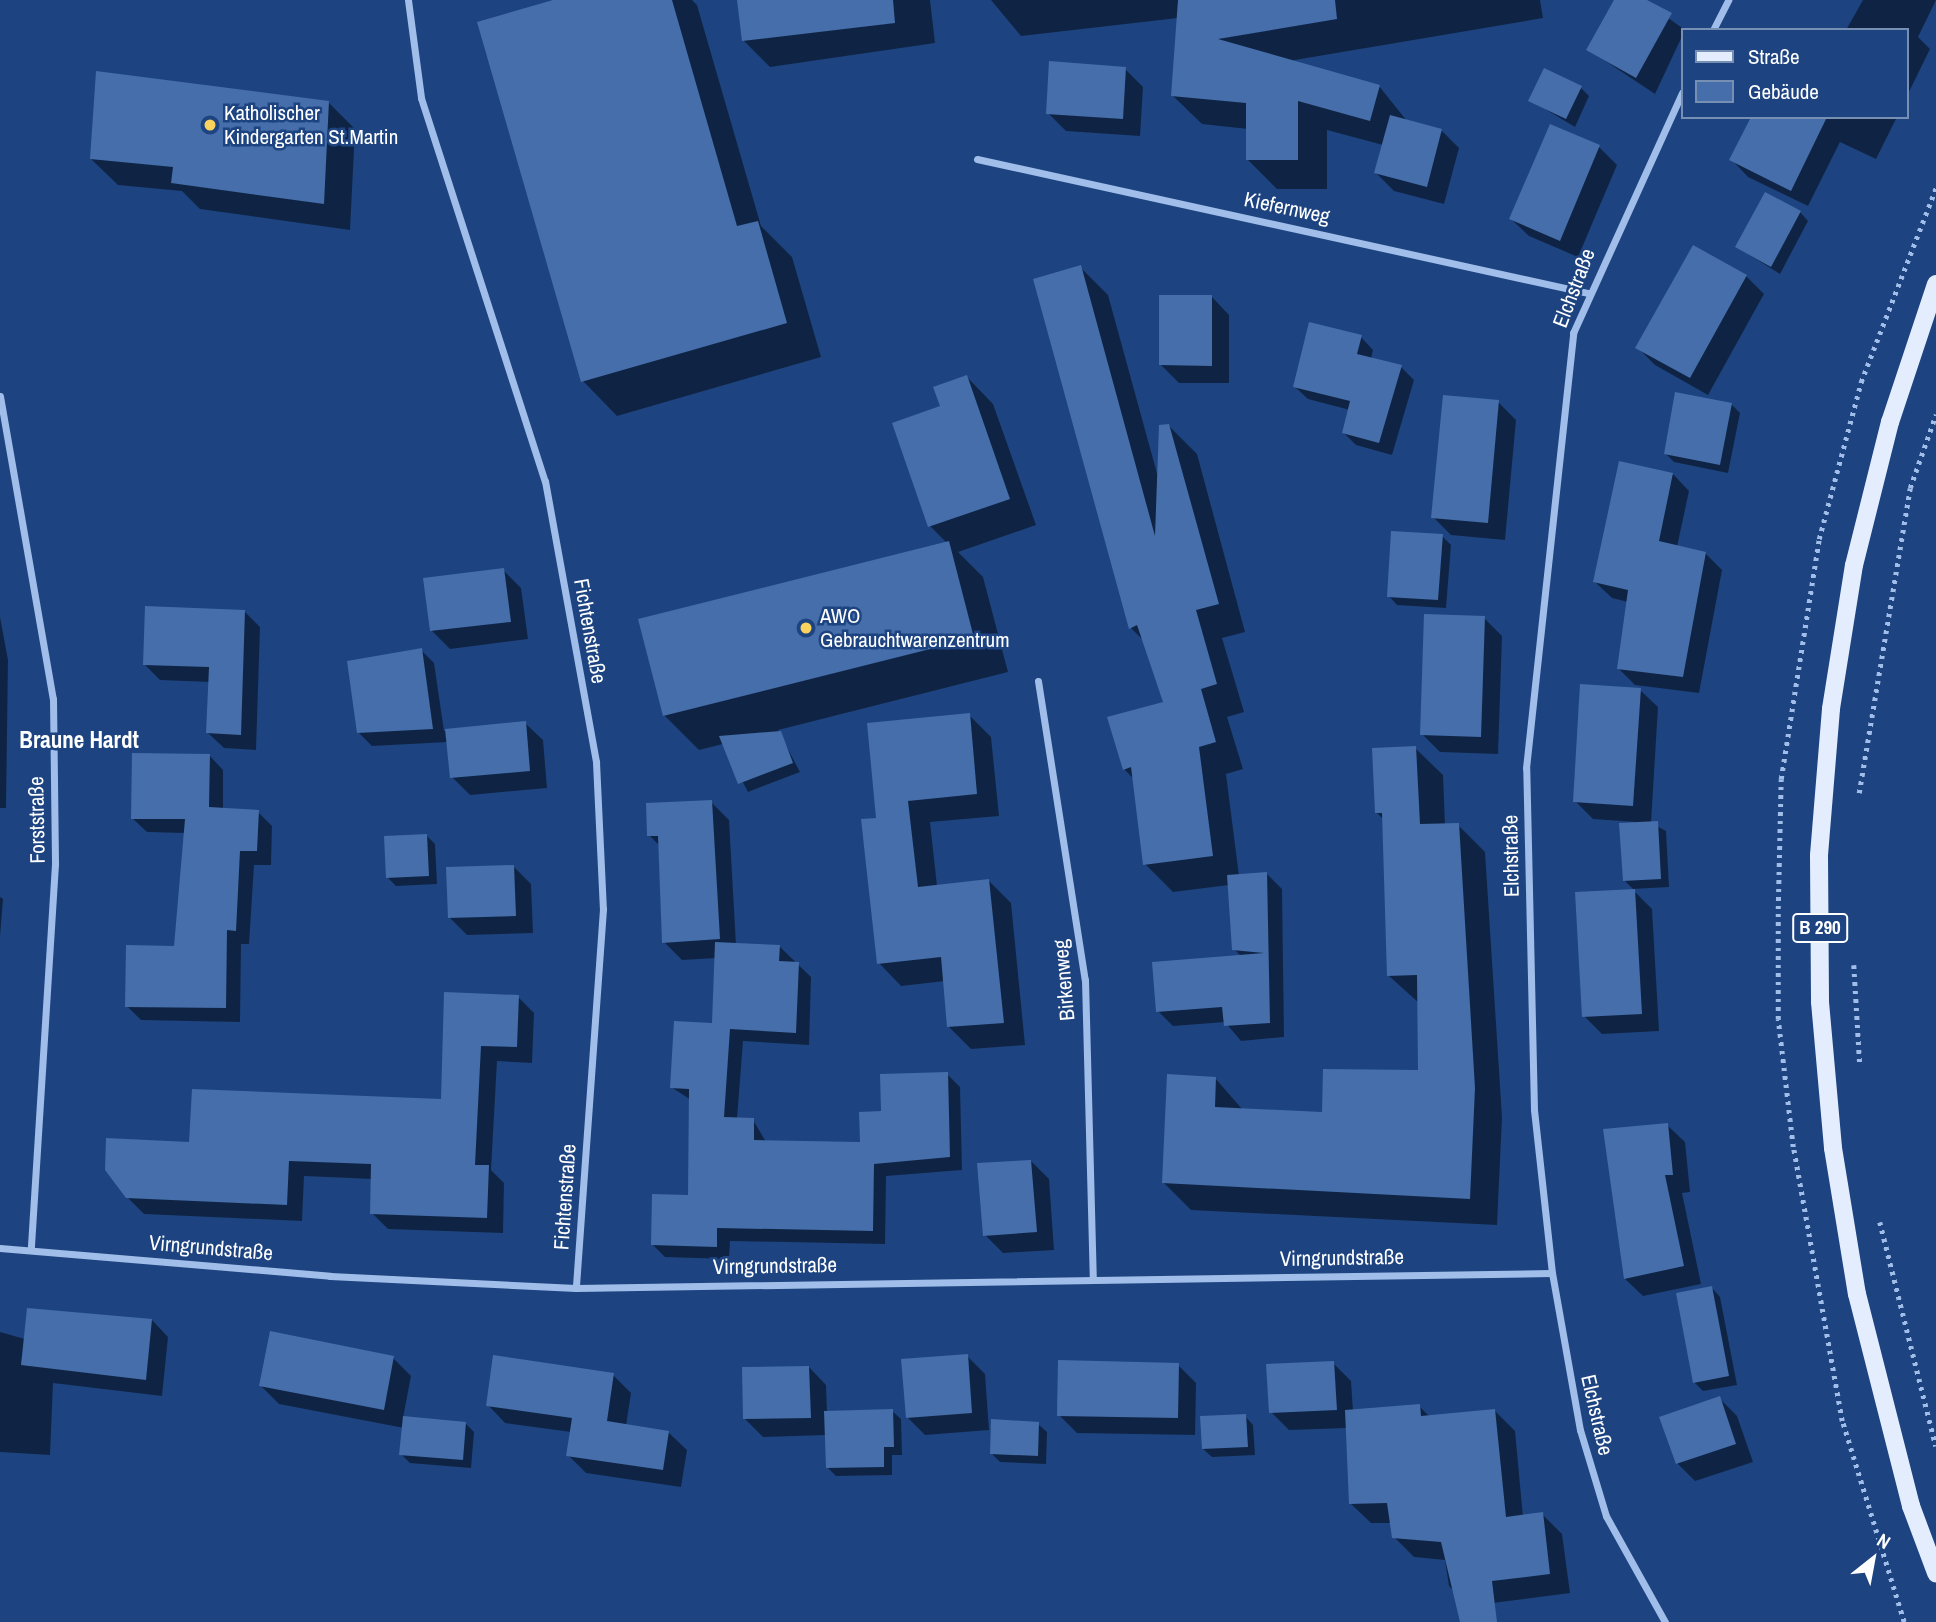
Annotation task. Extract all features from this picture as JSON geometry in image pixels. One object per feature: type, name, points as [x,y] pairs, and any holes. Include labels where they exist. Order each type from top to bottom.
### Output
[{"type":"main road","name":"B 290","points":[[1936,284],[1890,422],[1854,565],[1831,709],[1819,856],[1820,1002],[1835,1162],[1857,1294],[1910,1506],[1936,1573]]},
{"type":"street","name":"Fichtenstraße","points":[[408,0],[421,98],[545,481],[596,762],[603,909],[576,1288]]},
{"type":"street","points":[[1714,28],[1728,0]]},
{"type":"street","name":"Elchstraße","points":[[1665,1622],[1606,1516],[1580,1430],[1552,1273],[1534,1110],[1526,768],[1573,333],[1588,293],[1680,97]]},
{"type":"street","name":"Kiefernweg","points":[[977,159],[1588,293]]},
{"type":"street","name":"Forststraße","points":[[0,396],[52,699],[55,864],[31,1249]]},
{"type":"street","name":"Birkenweg","points":[[1038,681],[1085,980],[1093,1278]]},
{"type":"street","name":"Virngrundstraße","points":[[0,1248],[330,1276],[576,1288],[1552,1273]]},
{"type":"path","points":[[1858,799],[1910,488],[1936,414]]},
{"type":"path","points":[[1853,948],[1861,1071]]},
{"type":"path","points":[[1876,1207],[1936,1446]]},
{"type":"building","points":[[553,0],[672,0],[737,226],[758,221],[787,323],[581,382],[477,22]]},
{"type":"building","points":[[737,0],[893,0],[895,23],[742,41]]},
{"type":"building","points":[[1178,0],[1335,0],[1337,19],[1218,39],[1380,85],[1370,121],[1298,101],[1298,160],[1246,160],[1246,103],[1171,96]]},
{"type":"building","points":[[1614,0],[1647,0],[1672,13],[1636,78],[1586,50]]},
{"type":"building","points":[[1049,61],[1126,67],[1123,119],[1046,114]]},
{"type":"building","points":[[1544,68],[1582,86],[1566,119],[1528,101]]},
{"type":"building","name":"Katholischer Kindergarten St.Martin","points":[[96,71],[329,101],[324,204],[171,183],[173,167],[90,159]]},
{"type":"building","points":[[1390,115],[1442,129],[1427,187],[1374,173]]},
{"type":"building","points":[[1750,119],[1826,119],[1791,191],[1729,160]]},
{"type":"building","points":[[1550,124],[1600,145],[1560,241],[1509,219]]},
{"type":"building","points":[[1765,192],[1801,211],[1771,267],[1735,247]]},
{"type":"building","points":[[1693,245],[1747,275],[1690,378],[1635,348]]},
{"type":"building","points":[[1081,265],[1155,536],[1159,425],[1169,424],[1219,604],[1196,610],[1217,684],[1201,689],[1216,742],[1199,747],[1213,856],[1143,865],[1131,767],[1123,770],[1107,717],[1163,702],[1137,625],[1129,629],[1033,279]]},
{"type":"building","points":[[1159,295],[1212,295],[1212,366],[1159,365]]},
{"type":"building","points":[[1309,322],[1362,335],[1357,354],[1402,365],[1379,443],[1342,433],[1350,401],[1293,387]]},
{"type":"building","points":[[967,375],[1010,499],[928,527],[892,423],[940,406],[933,387]]},
{"type":"building","points":[[1675,392],[1732,403],[1720,465],[1664,454]]},
{"type":"building","points":[[1443,395],[1499,400],[1488,523],[1431,518]]},
{"type":"building","points":[[1619,461],[1673,473],[1659,541],[1706,552],[1683,677],[1617,669],[1628,590],[1593,582]]},
{"type":"building","points":[[1391,531],[1443,534],[1438,600],[1387,597]]},
{"type":"building","name":"AWO Gebrauchtwarenzentrum","points":[[949,541],[974,638],[663,716],[638,619]]},
{"type":"building","points":[[504,568],[511,622],[430,631],[423,578]]},
{"type":"building","points":[[145,606],[245,610],[241,735],[206,733],[209,667],[143,665]]},
{"type":"building","points":[[1424,614],[1485,616],[1481,737],[1420,735]]},
{"type":"building","points":[[422,648],[433,729],[357,733],[347,661]]},
{"type":"building","points":[[1580,684],[1641,688],[1633,806],[1573,802]]},
{"type":"building","points":[[970,713],[977,794],[908,801],[918,887],[989,879],[1004,1023],[947,1027],[941,957],[877,964],[861,819],[876,818],[867,723]]},
{"type":"building","points":[[526,721],[530,771],[450,778],[445,729]]},
{"type":"building","points":[[781,731],[793,763],[738,784],[719,736]]},
{"type":"building","points":[[1416,746],[1420,824],[1459,823],[1475,1088],[1470,1199],[1162,1183],[1167,1074],[1216,1077],[1215,1107],[1322,1112],[1323,1069],[1418,1070],[1417,975],[1387,976],[1382,813],[1375,813],[1372,748]]},
{"type":"building","points":[[132,753],[210,754],[209,807],[259,810],[257,851],[240,851],[236,931],[227,930],[226,1008],[125,1007],[126,945],[174,946],[185,819],[131,819]]},
{"type":"building","points":[[712,800],[720,939],[662,943],[658,836],[647,836],[646,803]]},
{"type":"building","points":[[1658,821],[1661,879],[1623,881],[1619,823]]},
{"type":"building","points":[[427,834],[429,876],[386,878],[384,836]]},
{"type":"building","points":[[514,865],[516,916],[448,918],[446,867]]},
{"type":"building","points":[[1267,872],[1270,1023],[1224,1026],[1222,1007],[1156,1012],[1152,962],[1264,953],[1232,950],[1227,875]]},
{"type":"building","points":[[1635,889],[1642,1014],[1582,1017],[1575,892]]},
{"type":"building","points":[[715,942],[780,945],[779,961],[799,962],[796,1033],[730,1029],[724,1117],[754,1118],[754,1140],[860,1142],[859,1112],[881,1111],[880,1074],[948,1072],[950,1157],[874,1164],[873,1231],[717,1228],[717,1247],[651,1245],[652,1194],[688,1195],[689,1089],[670,1088],[674,1021],[712,1023]]},
{"type":"building","points":[[444,992],[519,995],[517,1047],[481,1046],[475,1165],[489,1165],[487,1218],[370,1214],[371,1164],[289,1161],[287,1205],[126,1198],[105,1170],[106,1138],[189,1142],[192,1089],[441,1099]]},
{"type":"building","points":[[1668,1123],[1673,1175],[1665,1175],[1684,1266],[1624,1279],[1603,1129]]},
{"type":"building","points":[[1031,1160],[1037,1232],[983,1236],[977,1163]]},
{"type":"building","points":[[1712,1286],[1729,1376],[1693,1383],[1676,1293]]},
{"type":"building","points":[[27,1308],[152,1319],[146,1380],[21,1365]]},
{"type":"building","points":[[270,1331],[394,1356],[384,1410],[259,1386]]},
{"type":"building","points":[[968,1354],[972,1413],[906,1418],[901,1359]]},
{"type":"building","points":[[493,1355],[614,1373],[607,1421],[669,1431],[663,1470],[566,1456],[572,1418],[486,1406]]},
{"type":"building","points":[[1058,1360],[1179,1363],[1178,1418],[1057,1416]]},
{"type":"building","points":[[1334,1361],[1337,1410],[1269,1413],[1266,1364]]},
{"type":"building","points":[[809,1366],[811,1418],[743,1419],[742,1367]]},
{"type":"building","points":[[1720,1396],[1736,1444],[1676,1464],[1659,1417]]},
{"type":"building","points":[[1420,1404],[1421,1416],[1495,1409],[1506,1517],[1543,1512],[1550,1574],[1492,1581],[1497,1622],[1460,1622],[1441,1542],[1392,1538],[1387,1503],[1349,1504],[1345,1410]]},
{"type":"building","points":[[893,1409],[894,1447],[884,1447],[884,1467],[826,1468],[824,1411]]},
{"type":"building","points":[[1246,1414],[1248,1447],[1202,1449],[1200,1416]]},
{"type":"building","points":[[403,1416],[466,1422],[463,1460],[399,1455]]},
{"type":"building","points":[[991,1419],[1039,1422],[1038,1456],[990,1454]]},
{"type":"place","name":"Katholischer Kindergarten St.Martin","points":[[210,125]]},
{"type":"place","name":"AWO Gebrauchtwarenzentrum","points":[[806,628]]},
{"type":"district","name":"Braune Hardt","points":[[79,740]]}]
